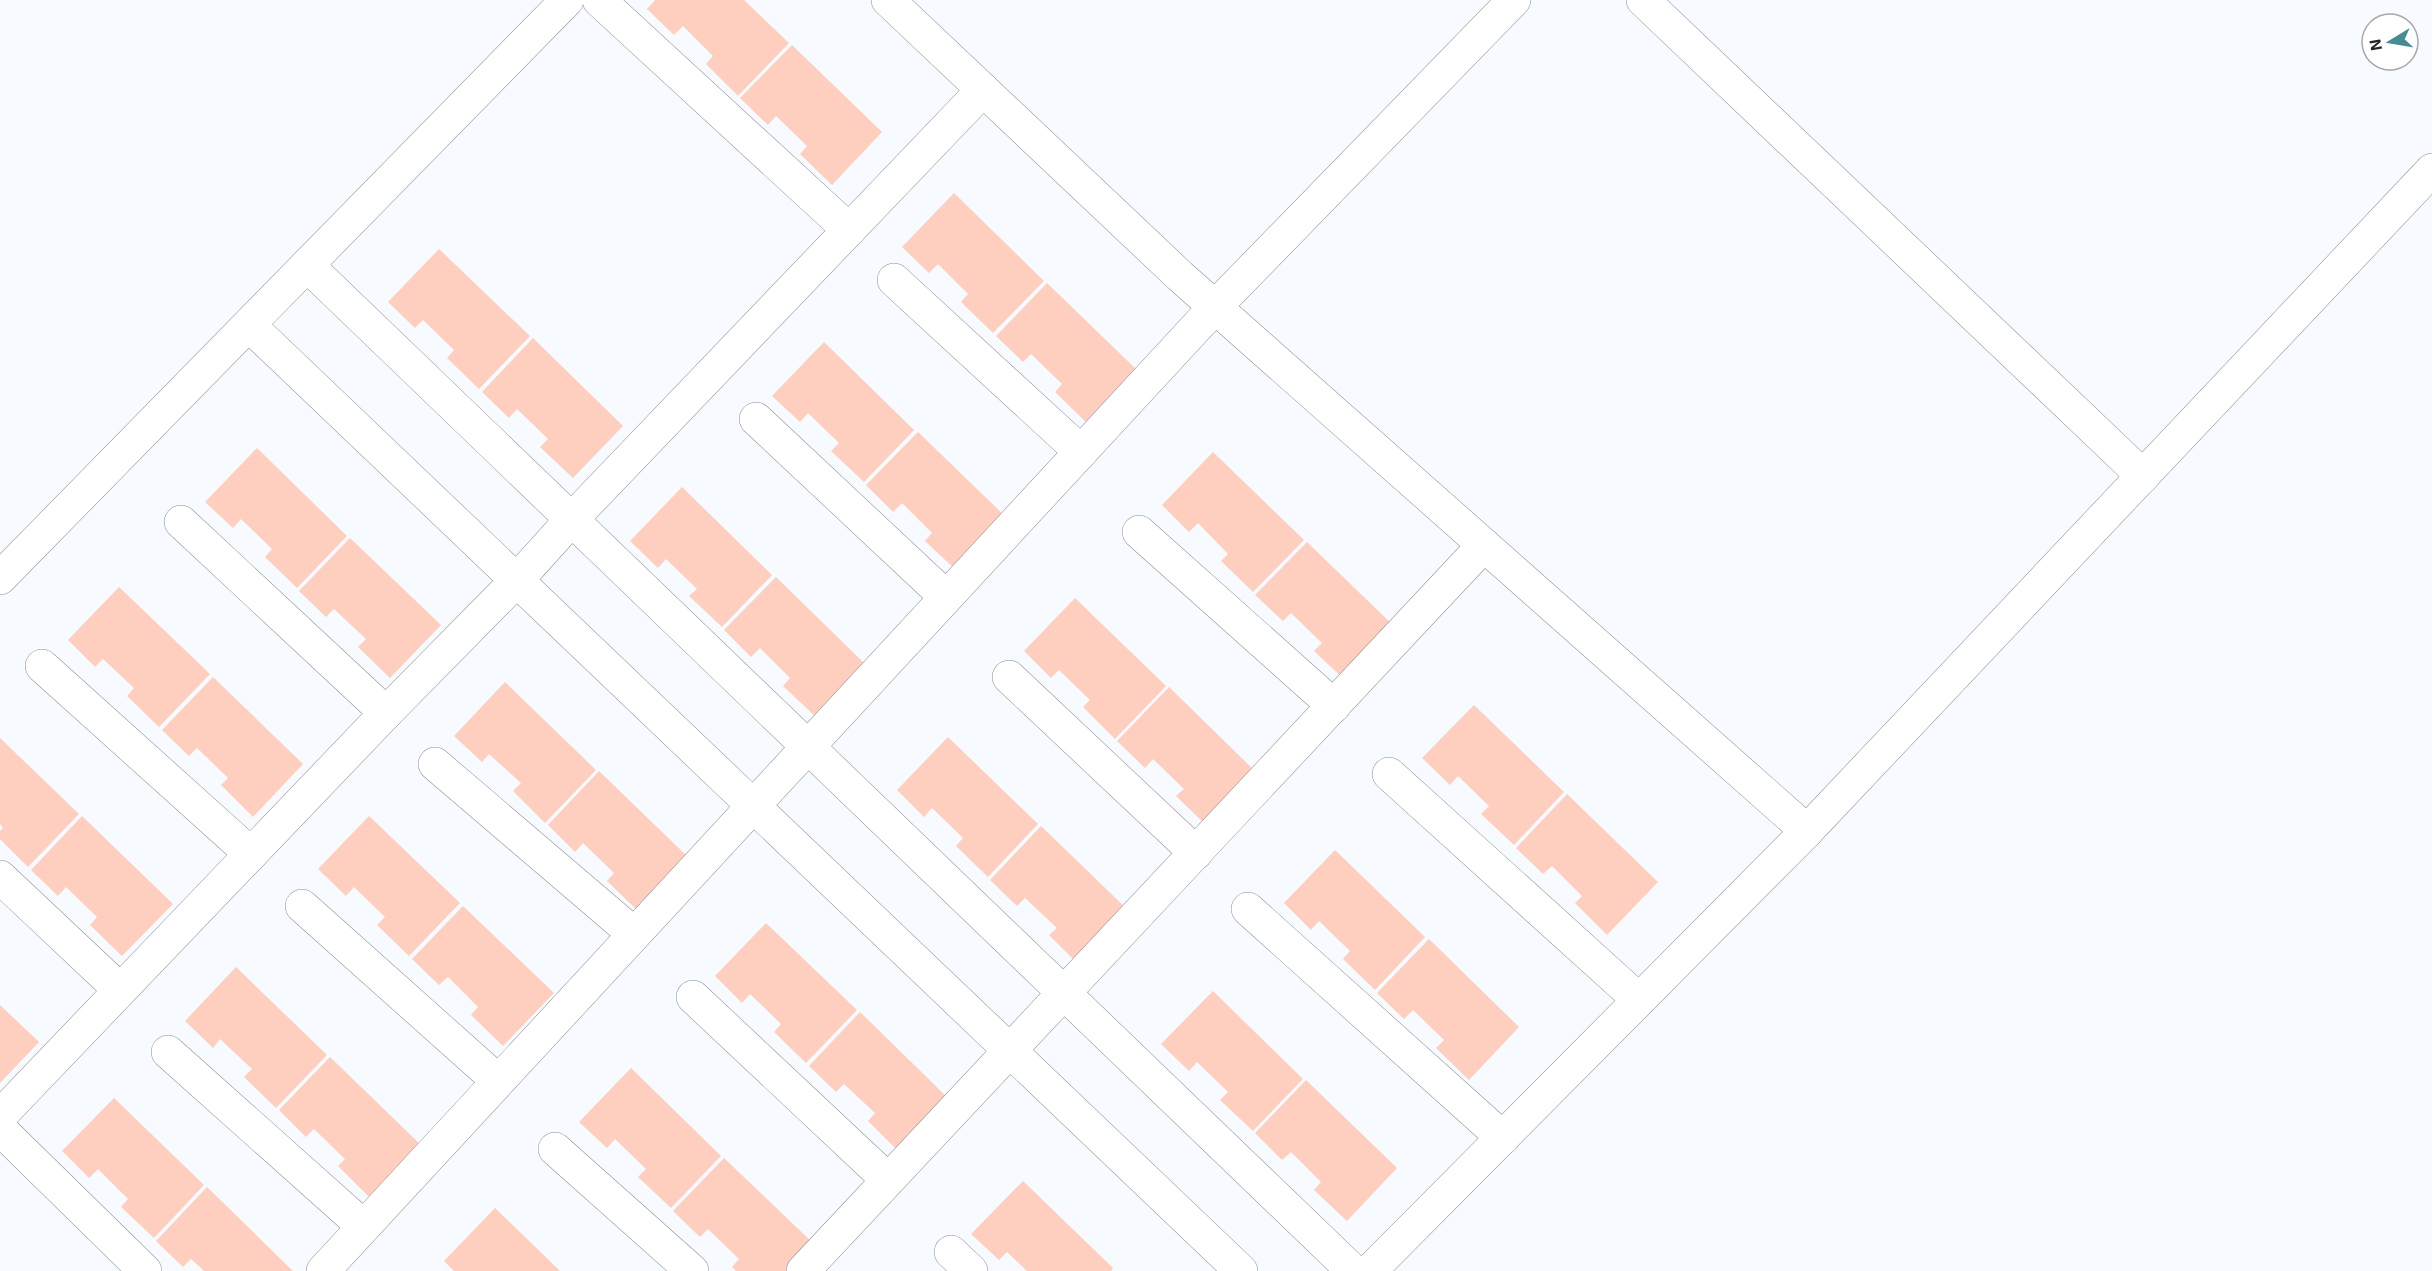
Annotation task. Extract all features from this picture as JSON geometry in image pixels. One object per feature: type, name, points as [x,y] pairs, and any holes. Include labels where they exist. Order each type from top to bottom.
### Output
[{"type":"street","points":[[0,578],[567,0]]},
{"type":"street","points":[[599,0],[849,230]]},
{"type":"street","points":[[888,0],[1215,307],[1807,831]]},
{"type":"street","points":[[323,1271],[1215,307],[1514,0]]},
{"type":"street","points":[[1643,0],[2143,476]]},
{"type":"street","points":[[0,1116],[386,713],[517,580],[572,519],[983,90]]},
{"type":"street","points":[[1370,1271],[1807,831],[2432,170]]},
{"type":"street","points":[[307,265],[1353,1271]]},
{"type":"street","points":[[894,280],[1081,452]]},
{"type":"street","points":[[249,325],[1240,1271]]},
{"type":"street","points":[[756,419],[946,597]]},
{"type":"street","points":[[181,522],[386,713]]},
{"type":"street","points":[[1139,532],[1334,706]]},
{"type":"street","points":[[803,1271],[1484,545]]},
{"type":"street","points":[[42,666],[251,854]]},
{"type":"street","points":[[1009,677],[1196,853]]},
{"type":"street","points":[[435,764],[634,934]]},
{"type":"street","points":[[1389,774],[1640,1000]]},
{"type":"street","points":[[0,877],[120,990]]},
{"type":"street","points":[[302,906],[498,1080]]},
{"type":"street","points":[[1248,909],[1503,1138]]},
{"type":"street","points":[[693,997],[888,1180]]},
{"type":"street","points":[[168,1052],[363,1226]]},
{"type":"street","points":[[0,1129],[145,1271]]},
{"type":"street","points":[[555,1149],[692,1271]]},
{"type":"building","points":[[655,0],[744,0],[789,43],[738,96],[706,64],[713,56],[683,26],[674,35],[647,9]]},
{"type":"building","points":[[792,45],[882,132],[832,185],[800,154],[807,146],[776,116],[768,125],[740,98]]},
{"type":"building","points":[[954,193],[1044,281],[993,333],[961,302],[968,294],[938,264],[929,273],[902,247]]},
{"type":"building","points":[[439,249],[530,336],[479,389],[447,358],[454,350],[423,320],[415,328],[388,302]]},
{"type":"building","points":[[1047,283],[1137,370],[1087,423],[1055,392],[1062,384],[1031,354],[1023,362],[996,336]]},
{"type":"building","points":[[533,338],[623,426],[573,478],[540,447],[548,439],[517,409],[509,418],[482,392]]},
{"type":"building","points":[[824,342],[914,430],[864,482],[831,451],[839,443],[808,413],[800,422],[772,396]]},
{"type":"building","points":[[918,432],[1008,519],[958,572],[925,541],[932,533],[902,503],[893,512],[866,485]]},
{"type":"building","points":[[257,448],[347,536],[297,588],[265,557],[272,549],[241,519],[233,528],[205,502]]},
{"type":"building","points":[[1213,452],[1304,540],[1253,592],[1221,561],[1228,554],[1198,523],[1189,532],[1162,505]]},
{"type":"building","points":[[682,487],[772,575],[722,627],[689,596],[697,589],[666,559],[658,568],[630,541]]},
{"type":"building","points":[[350,538],[441,625],[390,678],[358,647],[366,639],[334,609],[326,617],[299,591]]},
{"type":"building","points":[[1307,542],[1397,629],[1347,682],[1314,651],[1322,643],[1291,613],[1283,621],[1255,595]]},
{"type":"building","points":[[776,577],[866,665],[816,717],[783,686],[790,678],[760,648],[751,657],[724,630]]},
{"type":"building","points":[[119,587],[210,674],[159,727],[127,696],[134,688],[103,659],[95,667],[68,640]]},
{"type":"building","points":[[1075,598],[1166,686],[1115,739],[1083,707],[1090,700],[1059,670],[1051,678],[1024,651]]},
{"type":"building","points":[[213,677],[303,764],[253,817],[221,785],[228,778],[197,748],[189,756],[162,730]]},
{"type":"building","points":[[505,682],[596,770],[545,823],[513,791],[521,783],[489,754],[482,762],[454,736]]},
{"type":"building","points":[[1169,687],[1259,775],[1209,828],[1176,796],[1184,789],[1153,759],[1145,768],[1117,741]]},
{"type":"building","points":[[1474,705],[1564,792],[1514,845],[1481,814],[1489,806],[1458,776],[1450,785],[1422,758]]},
{"type":"building","points":[[948,737],[1038,824],[988,877],[956,846],[963,838],[932,808],[924,817],[897,790]]},
{"type":"building","points":[[0,738],[79,814],[28,867],[0,839],[0,831],[3,828],[0,824]]},
{"type":"building","points":[[599,771],[690,859],[639,912],[607,881],[614,873],[583,843],[575,852],[548,825]]},
{"type":"building","points":[[1567,794],[1658,882],[1607,935],[1575,903],[1582,896],[1552,866],[1543,874],[1516,848]]},
{"type":"building","points":[[82,816],[173,904],[122,956],[90,925],[97,917],[66,887],[58,896],[31,870]]},
{"type":"building","points":[[369,816],[460,903],[409,956],[377,925],[385,917],[354,887],[346,896],[318,869]]},
{"type":"building","points":[[1041,826],[1132,914],[1081,967],[1049,935],[1057,928],[1025,898],[1017,906],[990,880]]},
{"type":"building","points":[[1335,850],[1425,937],[1375,990],[1343,959],[1350,951],[1319,921],[1311,930],[1284,903]]},
{"type":"building","points":[[463,906],[554,993],[503,1046],[471,1015],[478,1007],[448,977],[439,985],[412,959]]},
{"type":"building","points":[[766,923],[857,1010],[806,1063],[774,1032],[781,1024],[750,994],[742,1003],[715,976]]},
{"type":"building","points":[[1429,939],[1519,1027],[1469,1080],[1436,1048],[1444,1040],[1413,1010],[1404,1019],[1377,993]]},
{"type":"building","points":[[236,967],[327,1055],[276,1108],[244,1077],[252,1069],[220,1039],[213,1048],[185,1021]]},
{"type":"building","points":[[1213,991],[1303,1079],[1253,1131],[1220,1100],[1228,1092],[1197,1062],[1189,1071],[1161,1044]]},
{"type":"building","points":[[0,1005],[39,1042],[0,1083]]},
{"type":"building","points":[[860,1012],[950,1100],[900,1153],[868,1121],[875,1113],[844,1084],[836,1092],[809,1066]]},
{"type":"building","points":[[330,1057],[421,1145],[370,1198],[338,1166],[345,1159],[314,1129],[306,1137],[279,1110]]},
{"type":"building","points":[[631,1068],[721,1156],[671,1208],[638,1177],[646,1169],[615,1139],[607,1148],[579,1122]]},
{"type":"building","points":[[1306,1080],[1397,1168],[1347,1221],[1314,1190],[1321,1182],[1291,1152],[1282,1160],[1255,1133]]},
{"type":"building","points":[[114,1098],[204,1185],[154,1238],[121,1207],[128,1199],[98,1169],[89,1178],[62,1151]]},
{"type":"building","points":[[724,1158],[815,1245],[790,1271],[736,1271],[732,1267],[739,1259],[708,1229],[700,1237],[673,1211]]},
{"type":"building","points":[[1023,1181],[1113,1268],[1111,1271],[1027,1271],[1007,1252],[999,1260],[971,1234]]},
{"type":"building","points":[[207,1187],[293,1271],[204,1271],[191,1259],[183,1267],[156,1241]]},
{"type":"building","points":[[495,1208],[560,1271],[454,1271],[444,1261]]}]
